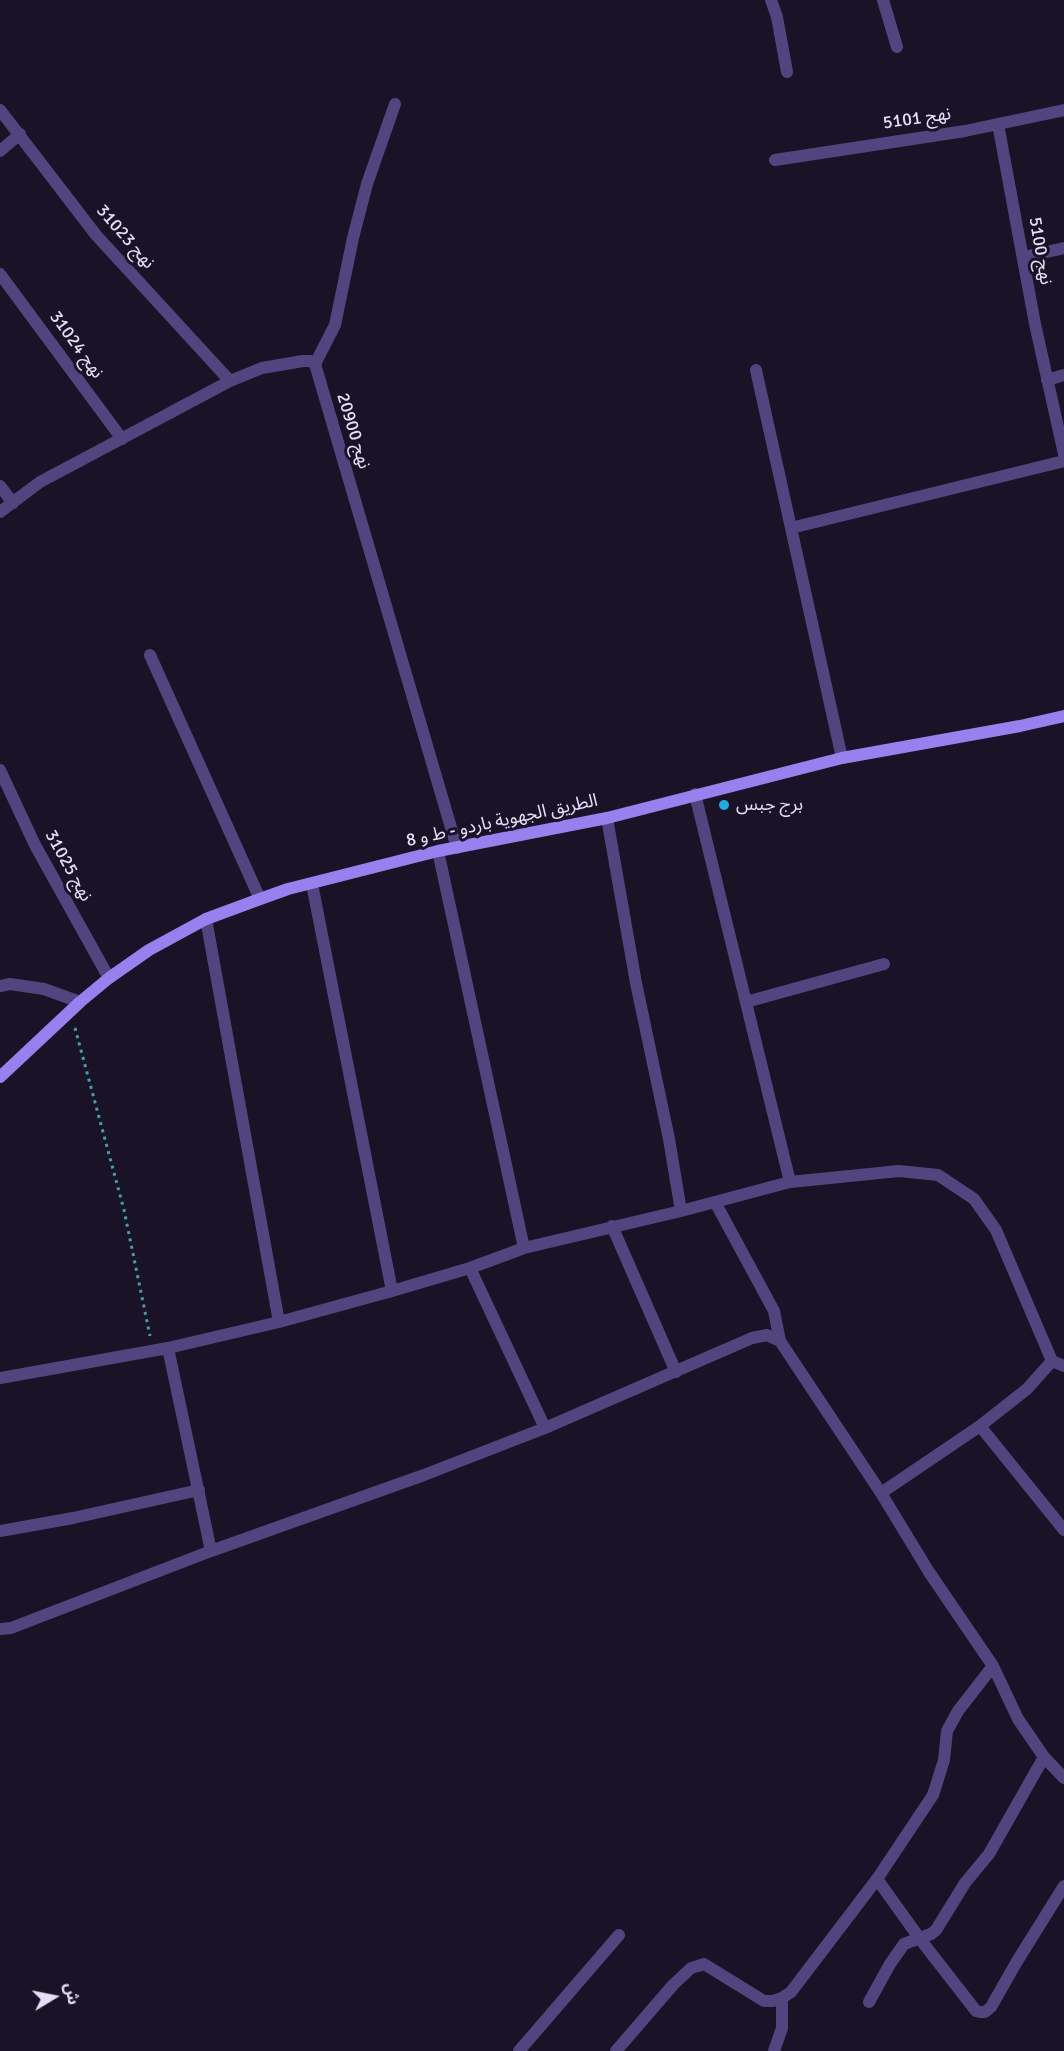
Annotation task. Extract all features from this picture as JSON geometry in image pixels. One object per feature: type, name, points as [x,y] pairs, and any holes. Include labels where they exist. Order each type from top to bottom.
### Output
[{"type":"main road","name":"الطريق الجهوية باردو - ط و 8","points":[[0,1077],[80,1002],[149,950],[206,919],[260,899],[438,851],[607,818],[842,758],[1064,716]]},
{"type":"street","points":[[771,0],[777,17],[786,67]]},
{"type":"street","points":[[883,0],[897,47]]},
{"type":"street","points":[[0,512],[40,482],[230,381],[262,368],[303,361],[315,364],[335,325],[367,184],[395,104]]},
{"type":"street","name":"نهج 31023","points":[[0,110],[96,235],[230,381]]},
{"type":"street","name":"نهج 5101","points":[[775,160],[998,124],[1064,110]]},
{"type":"street","name":"نهج 5100","points":[[998,124],[1035,324],[1064,454]]},
{"type":"street","points":[[0,151],[20,134]]},
{"type":"street","points":[[1024,257],[1064,248]]},
{"type":"street","name":"نهج 31024","points":[[0,274],[122,439]]},
{"type":"street","name":"نهج 20900","points":[[315,364],[457,848]]},
{"type":"street","points":[[756,370],[842,758]]},
{"type":"street","points":[[1047,380],[1064,375]]},
{"type":"street","points":[[791,528],[1064,461]]},
{"type":"street","points":[[0,486],[13,503]]},
{"type":"street","points":[[150,655],[260,899]]},
{"type":"street","name":"نهج 31025","points":[[0,770],[35,845],[109,978]]},
{"type":"street","points":[[695,794],[790,1182]]},
{"type":"street","points":[[607,818],[636,983],[669,1139],[681,1212]]},
{"type":"street","points":[[438,851],[524,1248]]},
{"type":"street","points":[[312,884],[393,1291]]},
{"type":"street","points":[[206,919],[279,1322]]},
{"type":"street","points":[[746,1002],[884,964]]},
{"type":"street","points":[[0,986],[10,984],[44,989],[80,1002]]},
{"type":"street","points":[[0,1378],[168,1348],[279,1322],[470,1268],[524,1248],[681,1212],[790,1182],[899,1171],[938,1175],[974,1199],[996,1230],[1058,1364],[980,1426],[881,1494]]},
{"type":"street","points":[[714,1202],[774,1311],[780,1341],[881,1494],[928,1572],[993,1666],[1018,1719],[1044,1757],[1064,1778]]},
{"type":"street","points":[[612,1226],[676,1372]]},
{"type":"street","points":[[470,1268],[545,1428]]},
{"type":"street","points":[[0,1629],[11,1628],[211,1551],[414,1479],[545,1428],[752,1338],[766,1335],[780,1341]]},
{"type":"street","points":[[168,1348],[211,1551]]},
{"type":"street","points":[[980,1426],[1064,1530]]},
{"type":"street","points":[[0,1531],[73,1518],[199,1490]]},
{"type":"street","points":[[616,2051],[673,1985],[691,1968],[704,1964],[764,2001],[782,1998],[790,1992],[877,1879],[933,1795],[944,1760],[947,1731],[958,1711],[993,1666]]},
{"type":"street","points":[[869,2002],[904,1944],[920,1939],[936,1930],[988,1854],[1044,1757]]},
{"type":"street","points":[[877,1879],[976,2011],[986,2012],[1064,1886]]},
{"type":"street","points":[[519,2051],[620,1935]]},
{"type":"street","points":[[774,2051],[782,2028],[782,1998]]},
{"type":"path","points":[[70,1012],[124,1210],[153,1350]]},
{"type":"place","name":"برج جبس","points":[[724,805]]}]
